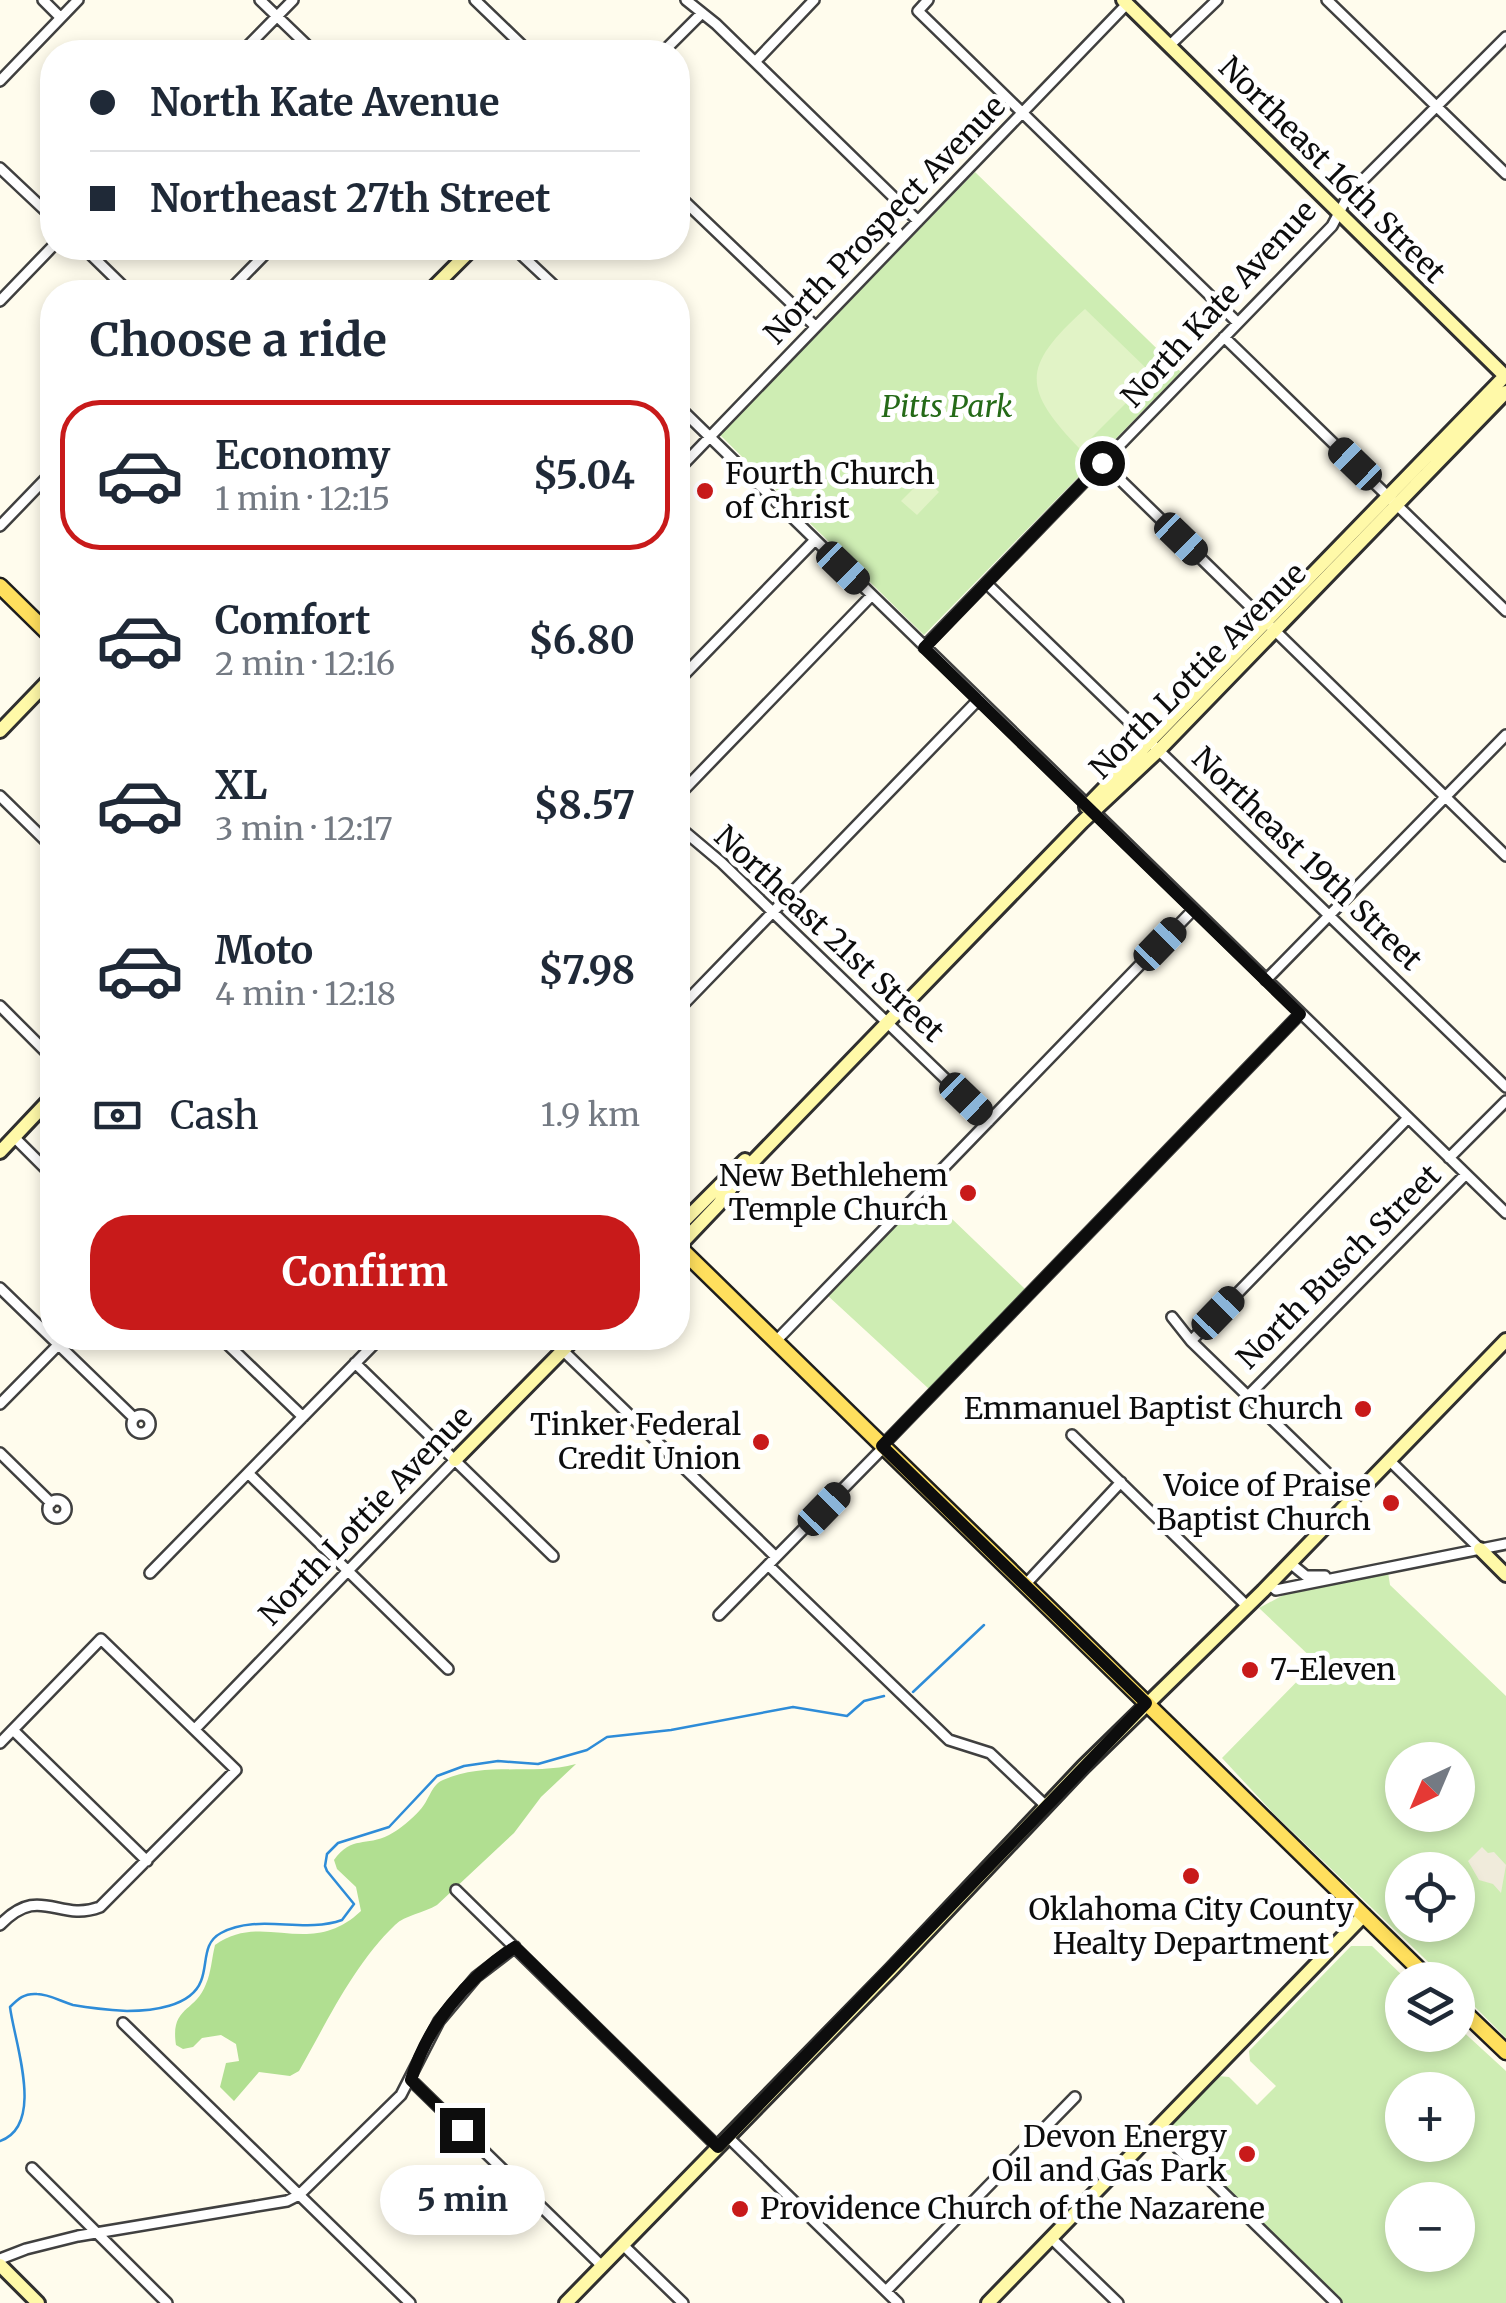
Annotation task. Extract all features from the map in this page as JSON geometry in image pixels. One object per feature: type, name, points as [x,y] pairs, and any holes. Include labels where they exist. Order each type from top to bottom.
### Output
[{"type":"main road","name":"Northeast 16th Street","points":[[1125,2],[1506,376]]},
{"type":"main road","points":[[442,280],[461,260]]},
{"type":"main road","name":"North Lottie Avenue","points":[[690,1215],[1155,746],[1392,501],[1506,376]]},
{"type":"main road","name":"North Lottie Avenue","points":[[1392,501],[1506,392]]},
{"type":"main road","points":[[0,586],[40,625]]},
{"type":"main road","points":[[0,731],[40,689]]},
{"type":"main road","name":"North Lottie Avenue","points":[[690,1234],[885,1020]]},
{"type":"main road","points":[[0,1152],[40,1110]]},
{"type":"main road","points":[[690,1258],[1412,1962]]},
{"type":"main road","points":[[566,2303],[1146,1703],[1270,1585],[1506,1340]]},
{"type":"main road","name":"North Lottie Avenue","points":[[455,1460],[562,1350]]},
{"type":"main road","points":[[1480,1549],[1506,1575]]},
{"type":"main road","points":[[988,2303],[1364,1915]]},
{"type":"main road","points":[[1475,2022],[1506,2052]]},
{"type":"main road","points":[[0,2262],[38,2303]]},
{"type":"street","points":[[42,0],[60,17]]},
{"type":"street","points":[[0,81],[78,0]]},
{"type":"street","points":[[260,0],[302,40]]},
{"type":"street","points":[[254,40],[293,0]]},
{"type":"street","points":[[475,0],[517,40]]},
{"type":"street","points":[[686,0],[918,221]]},
{"type":"street","points":[[755,62],[814,0]]},
{"type":"street","points":[[928,0],[918,11],[1238,323]]},
{"type":"street","points":[[1170,46],[1217,0]]},
{"type":"street","points":[[1327,0],[1506,174]]},
{"type":"street","name":"North Prospect Avenue","points":[[690,457],[1024,114],[1125,2]]},
{"type":"street","points":[[676,40],[702,13]]},
{"type":"street","name":"North Kate Avenue","points":[[924,648],[1332,226],[1350,194],[1506,37]]},
{"type":"street","points":[[0,168],[40,206]]},
{"type":"street","points":[[690,207],[815,326]]},
{"type":"street","points":[[0,301],[40,259]]},
{"type":"street","points":[[96,260],[117,280]]},
{"type":"street","points":[[240,280],[259,260]]},
{"type":"street","points":[[527,260],[548,280]]},
{"type":"street","points":[[1224,337],[1506,612]]},
{"type":"street","points":[[690,418],[1506,1213]]},
{"type":"street","points":[[1102,463],[1506,856]]},
{"type":"street","points":[[0,526],[40,484]]},
{"type":"street","points":[[690,668],[815,540]]},
{"type":"street","name":"Northeast 19th Street","points":[[986,582],[1506,1087]]},
{"type":"street","points":[[690,784],[872,595]]},
{"type":"street","points":[[690,998],[979,699]]},
{"type":"street","points":[[1266,980],[1506,734]]},
{"type":"street","points":[[0,796],[40,835]]},
{"type":"street","name":"Northeast 21st Street","points":[[690,836],[722,862],[989,1121]]},
{"type":"street","points":[[774,1342],[1194,910]]},
{"type":"street","points":[[0,1006],[40,1046]]},
{"type":"street","points":[[719,1615],[1300,1014]]},
{"type":"street","points":[[1449,1158],[1506,1101]]},
{"type":"street","points":[[1191,1341],[1408,1118]]},
{"type":"street","points":[[14,1138],[40,1163]]},
{"type":"street","name":"North Busch Street","points":[[1249,1395],[1466,1174]]},
{"type":"street","points":[[0,1288],[40,1322]]},
{"type":"street","points":[[1172,1317],[1191,1341],[1354,1498]]},
{"type":"street","points":[[0,1404],[53,1350]]},
{"type":"street","points":[[70,1350],[134,1418]]},
{"type":"street","points":[[233,1350],[303,1417]]},
{"type":"street","points":[[150,1574],[368,1350]]},
{"type":"street","points":[[562,1350],[948,1740],[990,1753],[1046,1806]]},
{"type":"street","points":[[355,1363],[553,1556]]},
{"type":"street","points":[[1072,1435],[1248,1607]]},
{"type":"street","points":[[0,1453],[51,1503]]},
{"type":"street","name":"North Lottie Avenue","points":[[195,1729],[455,1460]]},
{"type":"street","points":[[1390,1461],[1480,1549]]},
{"type":"street","points":[[248,1473],[448,1669]]},
{"type":"street","points":[[1024,1586],[1121,1482]]},
{"type":"street","points":[[1270,1585],[1276,1590],[1288,1590],[1333,1576],[1506,1544]]},
{"type":"street","points":[[1290,1563],[1306,1576],[1333,1576]]},
{"type":"street","points":[[0,1743],[102,1639],[236,1770],[100,1907],[77,1912],[33,1904],[17,1910],[0,1925]]},
{"type":"street","points":[[13,1730],[147,1861]]},
{"type":"street","points":[[456,1890],[898,2303]]},
{"type":"street","points":[[0,2262],[48,2243],[300,2196],[394,2102],[411,2080],[420,2052],[439,2021],[476,1978],[515,1947]]},
{"type":"street","points":[[124,2023],[410,2303]]},
{"type":"street","points":[[411,2080],[602,2266]]},
{"type":"street","points":[[886,2291],[1075,2097]]},
{"type":"street","points":[[1157,2128],[1336,2303]]},
{"type":"street","points":[[32,2168],[167,2303]]},
{"type":"street","points":[[1051,2238],[1118,2303]]},
{"type":"street","points":[[623,2245],[683,2303]]},
{"type":"green space","name":"Pitts Park","points":[[975,172],[1181,372],[924,635],[720,435]]},
{"type":"green space","points":[[1085,309],[1146,368],[1148,381],[1080,449],[1047,409],[1037,378],[1049,346]]},
{"type":"green space","points":[[924,478],[939,492],[917,515],[901,501]]},
{"type":"green space","points":[[925,1193],[1025,1289],[929,1389],[827,1295]]},
{"type":"green space","points":[[1388,1572],[1390,1585],[1506,1696],[1506,2038],[1475,2007],[1475,1962],[1428,1962],[1407,1942],[1475,1942],[1475,1852],[1385,1852],[1385,1921],[1222,1758],[1316,1662],[1259,1608],[1289,1592]]},
{"type":"green space","points":[[576,1764],[541,1797],[514,1833],[437,1905],[399,1922],[380,1940],[342,1994],[299,2071],[290,2076],[259,2072],[234,2101],[220,2087],[226,2063],[239,2061],[236,2044],[221,2035],[202,2038],[193,2047],[183,2049],[176,2045],[177,2023],[206,1984],[215,1945],[251,1932],[305,1934],[342,1925],[361,1911],[356,1887],[337,1869],[334,1860],[353,1844],[393,1833],[420,1810],[439,1782],[476,1771]]},
{"type":"green space","points":[[1351,1946],[1372,1946],[1388,1962],[1385,1962],[1385,2052],[1475,2052],[1475,2043],[1506,2071],[1506,2303],[1340,2303],[1166,2132],[1168,2124],[1218,2076],[1229,2077],[1257,2105],[1276,2086],[1250,2061],[1249,2051]]},
{"type":"shaded area","points":[[1482,1847],[1488,1853],[1494,1852],[1506,1865],[1501,1893],[1493,1884],[1479,1880],[1475,1854]]},
{"type":"waterway","points":[[913,1692],[984,1625]]},
{"type":"waterway","points":[[0,2141],[14,2132],[22,2118],[24,2101],[21,2060],[10,2007],[16,2001],[37,1994],[73,2005],[114,2010],[169,2006],[196,1990],[208,1948],[221,1933],[250,1925],[312,1925],[342,1920],[354,1904],[327,1871],[327,1854],[338,1843],[389,1827],[437,1776],[464,1766],[498,1761],[538,1764],[587,1750],[607,1737],[671,1730],[793,1707],[847,1716],[864,1701],[884,1696]]},
{"type":"place","name":"Fourth Church of Christ","points":[[705,491]]},
{"type":"place","name":"New Bethlehem Temple Church","points":[[968,1193]]},
{"type":"place","name":"Emmanuel Baptist Church","points":[[1363,1409]]},
{"type":"place","name":"Tinker Federal Credit Union","points":[[761,1442]]},
{"type":"place","name":"Voice of Praise Baptist Church","points":[[1391,1503]]},
{"type":"place","name":"7-Eleven","points":[[1250,1670]]},
{"type":"place","name":"Oklahoma City County Healty Department","points":[[1191,1876]]},
{"type":"place","name":"Devon Energy Oil and Gas Park","points":[[1247,2154]]},
{"type":"place","name":"Providence Church of the Nazarene","points":[[740,2209]]},
{"type":"route","points":[[462,2130],[411,2080],[420,2052],[456,1999],[515,1947],[718,2147],[1146,1703],[882,1446],[1300,1014],[924,648],[1102,463]]}]
